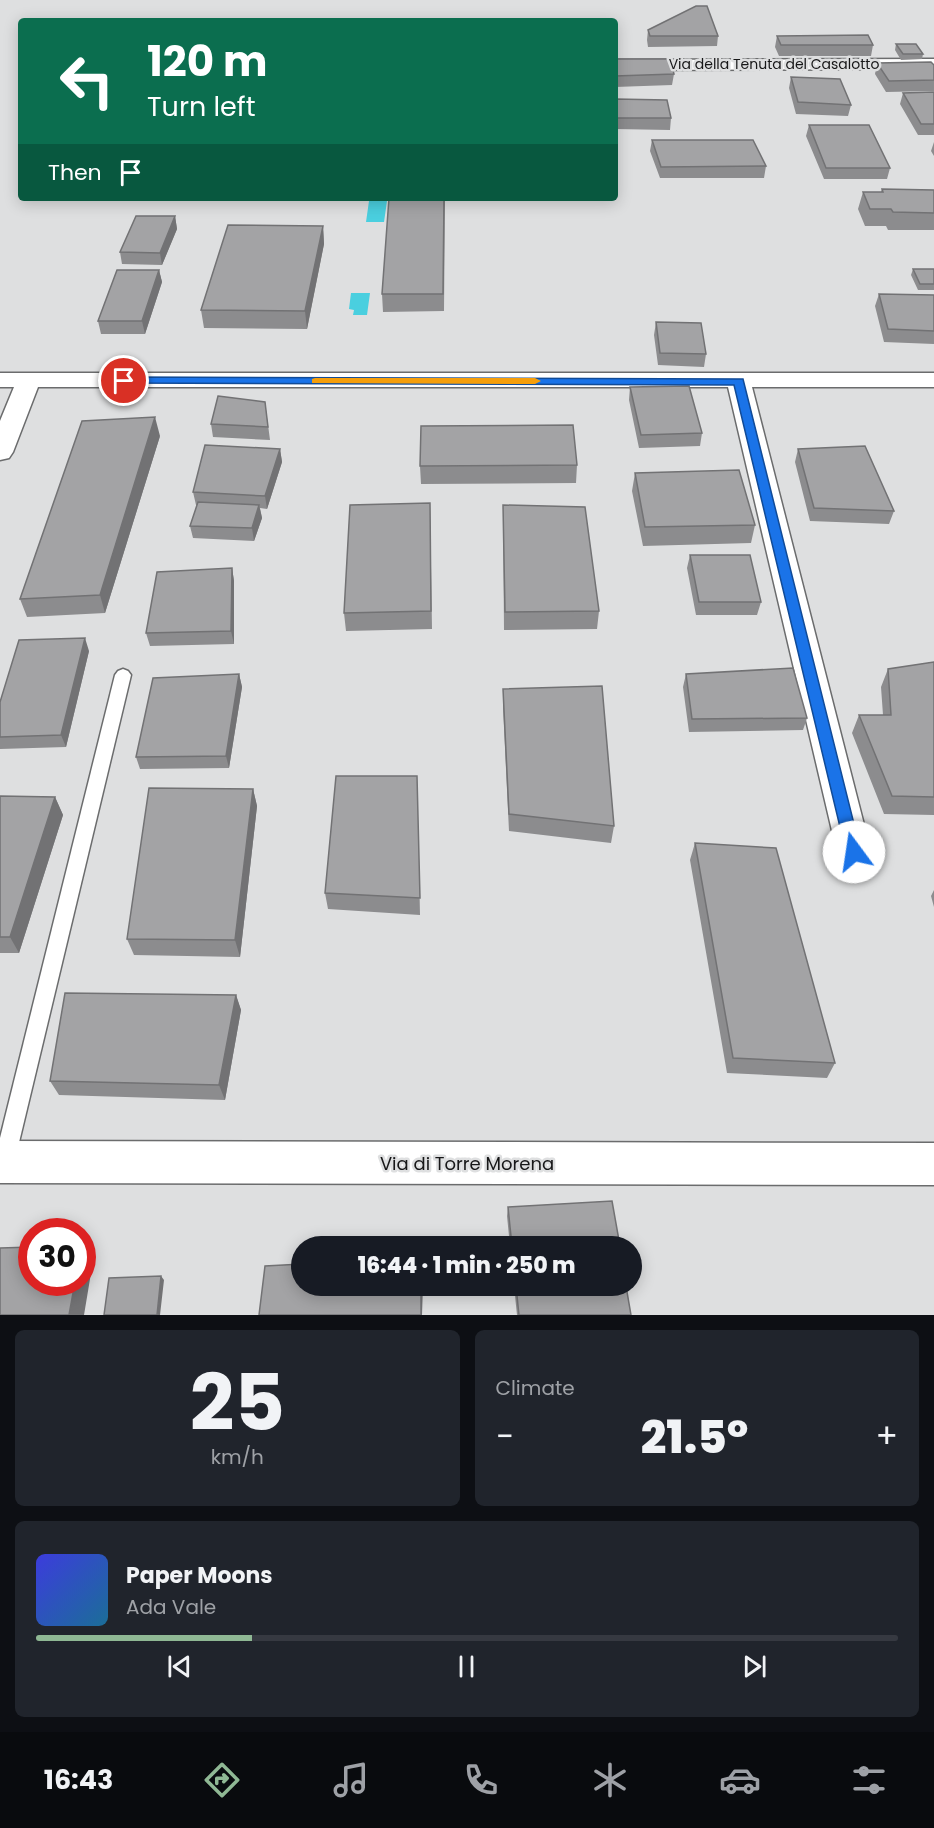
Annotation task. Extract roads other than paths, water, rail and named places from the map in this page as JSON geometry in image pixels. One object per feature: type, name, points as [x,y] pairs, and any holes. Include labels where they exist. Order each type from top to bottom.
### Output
[{"type":"street","name":"Via della Tenuta del Casalotto","points":[[618,65],[934,64]]},
{"type":"street","points":[[0,380],[934,380]]},
{"type":"street","points":[[0,452],[29,380]]},
{"type":"street","points":[[739,381],[854,852]]},
{"type":"street","name":"Via di Torre Morena","points":[[2,1162],[934,1164]]},
{"type":"lane","points":[[2,1162],[123,675]]},
{"type":"water","points":[[369,201],[387,201],[384,222],[366,222]]},
{"type":"water","points":[[351,293],[370,293],[367,315],[353,315],[354,310],[349,309]]}]
